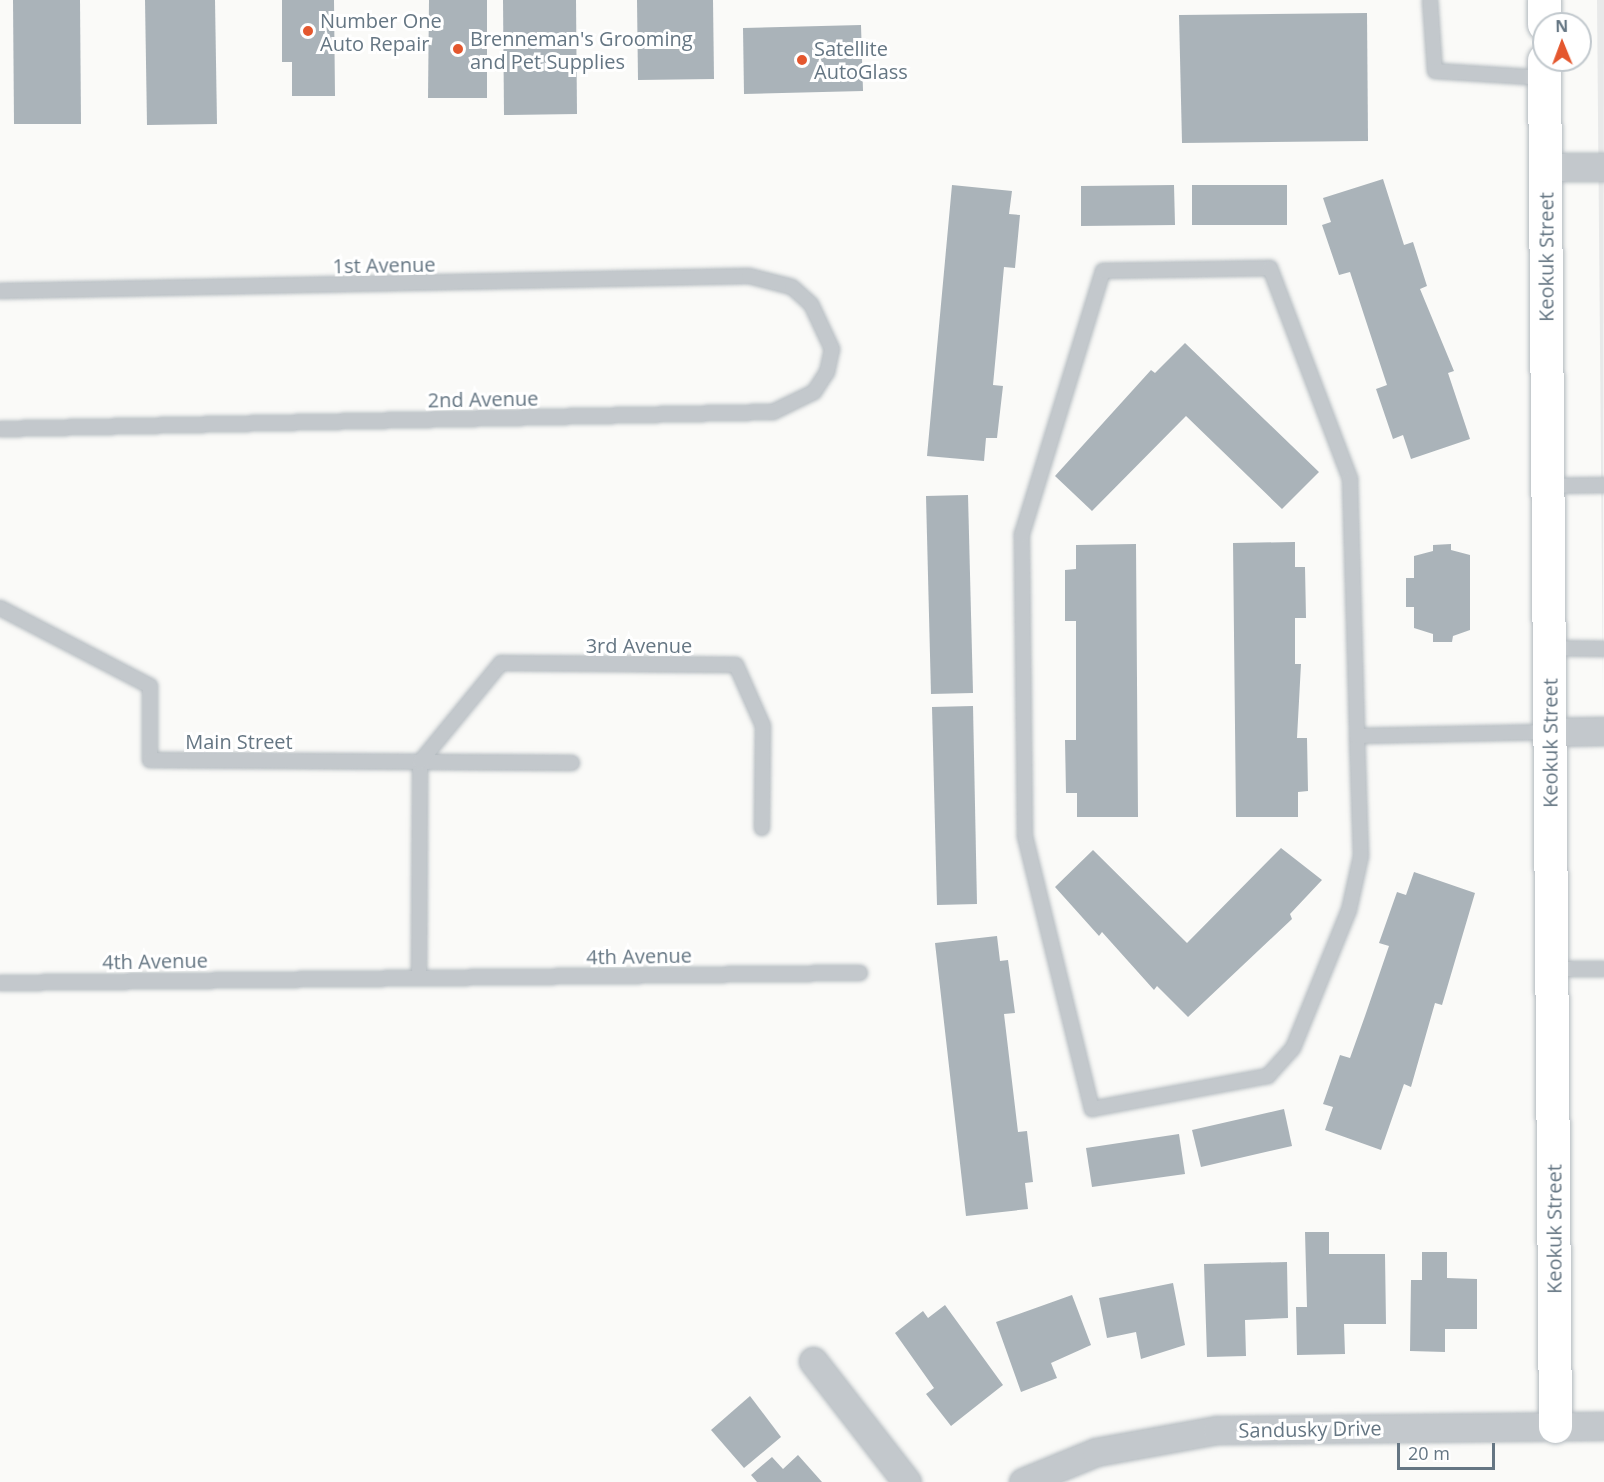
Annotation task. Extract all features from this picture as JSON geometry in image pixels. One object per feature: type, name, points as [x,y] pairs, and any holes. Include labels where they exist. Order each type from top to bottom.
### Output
[{"type":"street","name":"Keokuk Street","points":[[1544,72],[1555,1426]]},
{"type":"street","points":[[1545,167],[1604,167]]},
{"type":"street","points":[[1550,732],[1604,731]]},
{"type":"street","points":[[813,1361],[907,1482]]},
{"type":"street","name":"Sandusky Drive","points":[[1023,1482],[1096,1452],[1217,1430],[1604,1426]]},
{"type":"lane","points":[[1430,0],[1435,71],[1532,69]]},
{"type":"lane","points":[[1270,268],[1350,479],[1357,736],[1361,856],[1349,910],[1293,1048],[1268,1076],[1092,1109],[1026,836],[1022,534],[1103,271],[1270,268]]},
{"type":"lane","name":"1st Avenue","points":[[0,291],[768,278]]},
{"type":"lane","name":"2nd Avenue","points":[[0,429],[773,412],[814,392],[827,372],[831,349],[811,304],[792,287],[768,278]]},
{"type":"lane","points":[[1548,486],[1604,485]]},
{"type":"lane","name":"Main Street","points":[[0,608],[150,686],[150,760],[572,763]]},
{"type":"lane","points":[[1549,648],[1604,649]]},
{"type":"lane","name":"3rd Avenue","points":[[420,762],[501,663],[736,665],[762,726],[762,828]]},
{"type":"lane","points":[[1357,736],[1550,732]]},
{"type":"lane","points":[[419,978],[420,762]]},
{"type":"lane","points":[[1552,969],[1604,969]]},
{"type":"lane","name":"4th Avenue","points":[[0,983],[860,973]]},
{"type":"shaded area","points":[[1597,0],[1604,0],[1603,697]]},
{"type":"building","points":[[13,0],[80,0],[81,124],[14,124]]},
{"type":"building","points":[[145,0],[215,0],[217,124],[147,125]]},
{"type":"building","name":"Number One Auto Repair","points":[[282,0],[334,0],[335,96],[292,96],[292,62],[282,62]]},
{"type":"building","name":"Brenneman's Grooming and Pet Supplies","points":[[429,0],[487,0],[487,98],[428,98]]},
{"type":"building","points":[[503,0],[576,0],[577,114],[504,115]]},
{"type":"building","points":[[637,0],[713,0],[714,79],[638,80]]},
{"type":"building","points":[[1367,13],[1368,141],[1182,143],[1179,15]]},
{"type":"building","name":"Satellite AutoGlass","points":[[861,25],[863,91],[744,94],[743,28]]},
{"type":"building","points":[[1383,179],[1404,245],[1413,242],[1427,286],[1420,289],[1454,371],[1448,373],[1470,439],[1411,459],[1403,435],[1393,439],[1376,389],[1387,385],[1350,272],[1339,275],[1322,225],[1331,222],[1323,198]]},
{"type":"building","points":[[952,185],[1012,191],[1009,214],[1020,215],[1015,268],[1004,267],[993,385],[1003,386],[997,438],[986,438],[984,461],[927,456]]},
{"type":"building","points":[[1174,185],[1175,225],[1081,226],[1081,186]]},
{"type":"building","points":[[1192,185],[1287,185],[1287,225],[1192,225]]},
{"type":"building","points":[[1185,343],[1319,472],[1282,509],[1186,416],[1092,511],[1055,476],[1151,370],[1155,373]]},
{"type":"building","points":[[968,495],[973,693],[931,694],[926,496]]},
{"type":"building","points":[[1295,542],[1295,567],[1305,567],[1306,618],[1295,618],[1295,664],[1301,664],[1297,738],[1307,738],[1308,791],[1298,792],[1298,817],[1236,817],[1233,543]]},
{"type":"building","points":[[1136,544],[1138,817],[1077,817],[1077,793],[1066,793],[1065,740],[1076,740],[1076,621],[1065,621],[1065,570],[1076,569],[1076,545]]},
{"type":"building","points":[[1451,544],[1451,550],[1470,555],[1470,630],[1453,636],[1452,642],[1433,642],[1433,634],[1414,628],[1414,607],[1406,607],[1406,578],[1414,578],[1414,556],[1433,551],[1433,545]]},
{"type":"building","points":[[973,706],[977,904],[937,905],[932,707]]},
{"type":"building","points":[[1281,848],[1322,880],[1290,914],[1292,919],[1188,1017],[1157,986],[1154,990],[1102,932],[1099,936],[1055,887],[1093,850],[1187,943]]},
{"type":"building","points":[[1414,872],[1475,893],[1442,1005],[1435,1003],[1411,1087],[1404,1084],[1381,1150],[1325,1130],[1333,1107],[1323,1104],[1340,1055],[1350,1058],[1365,1016],[1389,946],[1379,943],[1397,892],[1406,895]]},
{"type":"building","points":[[997,936],[1000,961],[1008,960],[1015,1013],[1004,1014],[1018,1132],[1027,1131],[1033,1182],[1025,1183],[1028,1209],[966,1216],[935,943]]},
{"type":"building","points":[[1284,1109],[1292,1146],[1201,1167],[1192,1130]]},
{"type":"building","points":[[1179,1134],[1185,1174],[1092,1187],[1086,1148]]},
{"type":"building","points":[[1305,1232],[1329,1232],[1329,1254],[1385,1254],[1386,1324],[1344,1324],[1345,1354],[1297,1355],[1296,1307],[1307,1307]]},
{"type":"building","points":[[1422,1252],[1447,1252],[1447,1278],[1477,1279],[1477,1329],[1445,1329],[1445,1352],[1410,1351],[1411,1280],[1422,1280]]},
{"type":"building","points":[[1287,1262],[1288,1318],[1245,1320],[1246,1356],[1207,1357],[1204,1264]]},
{"type":"building","points":[[1173,1283],[1185,1345],[1141,1359],[1136,1332],[1107,1338],[1099,1298]]},
{"type":"building","points":[[1072,1295],[1091,1345],[1051,1363],[1057,1378],[1021,1392],[996,1322]]},
{"type":"building","points":[[945,1305],[1003,1385],[951,1426],[926,1394],[934,1388],[895,1333],[923,1311],[928,1318]]},
{"type":"building","points":[[750,1396],[781,1437],[744,1468],[711,1430]]},
{"type":"building","points":[[798,1455],[822,1482],[757,1482],[751,1475],[772,1457],[783,1469]]},
{"type":"place","name":"Number One Auto Repair","points":[[308,31]]},
{"type":"place","name":"Brenneman's Grooming and Pet Supplies","points":[[458,49]]},
{"type":"place","name":"Satellite AutoGlass","points":[[802,60]]}]
